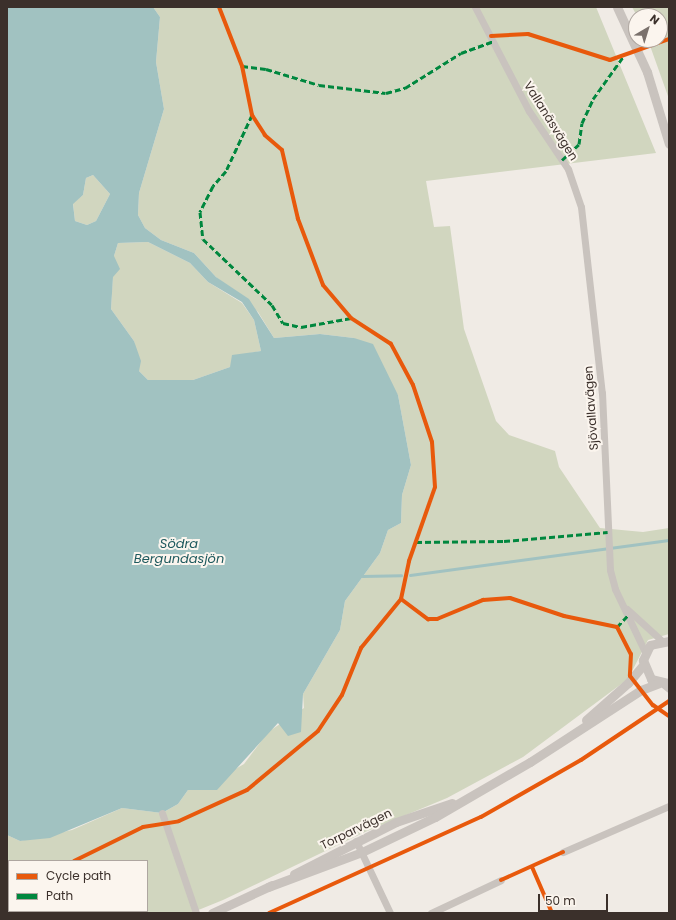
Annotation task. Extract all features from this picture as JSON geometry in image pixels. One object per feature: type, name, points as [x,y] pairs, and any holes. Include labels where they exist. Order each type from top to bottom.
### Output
[{"type":"street","name":"Vallanäsvägen","points":[[476,7],[529,111],[568,169],[581,207]]},
{"type":"street","points":[[618,7],[647,72],[669,144]]},
{"type":"street","name":"Sjövallavägen","points":[[581,207],[602,393],[609,540],[615,589],[624,605],[645,652]]},
{"type":"street","name":"Sjövallavägen","points":[[624,605],[667,640]]},
{"type":"street","points":[[665,685],[648,676],[643,665],[645,652],[667,640]]},
{"type":"street","name":"Torparvägen","points":[[553,748],[623,688],[643,665]]},
{"type":"street","name":"Torparvägen","points":[[268,887],[362,852],[435,817],[457,802],[553,748],[641,690],[665,685]]},
{"type":"street","name":"Torparvägen","points":[[212,913],[268,887],[356,841],[433,807],[457,802]]},
{"type":"street","points":[[563,852],[669,806]]},
{"type":"street","points":[[162,813],[196,913]]},
{"type":"street","points":[[356,841],[390,913]]},
{"type":"street","points":[[431,913],[501,880]]},
{"type":"green space","points":[[153,7],[596,7],[656,153],[426,181],[434,227],[450,226],[464,329],[496,421],[509,435],[555,451],[559,467],[600,528],[643,532],[669,528],[669,634],[648,640],[628,679],[523,757],[447,798],[365,832],[223,900],[191,913],[7,913],[7,835],[20,841],[72,830],[122,808],[162,813],[178,804],[188,790],[204,787],[244,764],[268,732],[304,708],[303,694],[340,630],[345,601],[380,553],[388,530],[401,523],[402,495],[411,465],[398,395],[354,338],[320,334],[274,338],[258,312],[216,277],[194,253],[161,240],[145,228],[138,215],[139,193],[164,109],[156,62],[160,17]]},
{"type":"green space","points":[[669,7],[669,99],[651,48],[668,48],[668,8],[633,8]]},
{"type":"green space","points":[[93,175],[110,194],[96,221],[87,225],[75,221],[73,203],[83,195],[86,178]]},
{"type":"green space","points":[[148,242],[190,263],[208,282],[242,303],[254,320],[261,351],[250,353],[230,367],[193,380],[148,380],[139,371],[134,341],[111,309],[114,256],[118,243]]},
{"type":"water","name":"Södra Bergundasjön","points":[[7,7],[153,7],[160,17],[156,62],[164,109],[139,193],[138,215],[145,228],[161,240],[194,253],[216,277],[249,299],[274,338],[320,334],[354,338],[373,344],[398,395],[411,465],[402,495],[401,523],[388,530],[380,553],[345,601],[340,630],[303,694],[301,732],[288,736],[278,723],[217,790],[188,790],[178,804],[162,813],[122,808],[50,838],[20,841],[7,835]],"holes":[[[93,175],[110,194],[96,221],[87,225],[75,221],[73,204],[83,195],[86,178]],[[148,242],[190,263],[208,282],[242,302],[254,320],[261,351],[232,355],[230,367],[193,380],[148,380],[139,371],[141,361],[134,341],[111,309],[113,277],[120,269],[114,256],[118,243]]]},
{"type":"waterway","points":[[410,575],[669,540]]},
{"type":"waterway","points":[[362,576],[401,575]]},
{"type":"marked path","points":[[242,66],[266,69],[319,85],[386,93],[405,88],[461,53],[494,41]]},
{"type":"marked path","points":[[562,160],[579,144],[582,123],[593,99],[623,57]]},
{"type":"marked path","points":[[252,115],[226,171],[213,186],[200,212],[203,239],[272,305],[283,323],[301,327],[351,318]]},
{"type":"marked path","points":[[416,542],[504,541],[608,532]]},
{"type":"marked path","points":[[617,627],[628,615]]},
{"type":"cycle path","points":[[76,860],[143,827],[179,821],[247,790],[318,731],[342,695],[361,648],[401,599],[409,561],[435,487],[432,442],[413,385],[391,344],[351,318],[323,285],[298,219],[282,150],[265,135],[252,115],[242,66],[219,7]]},
{"type":"cycle path","points":[[491,36],[528,34],[610,60],[669,39]]},
{"type":"cycle path","points":[[401,599],[428,619],[437,619],[483,600],[510,598],[564,616],[617,627],[631,654],[630,676],[653,705],[669,716]]},
{"type":"cycle path","points":[[269,913],[481,817],[581,760],[669,701]]},
{"type":"cycle path","points":[[501,880],[563,852]]},
{"type":"cycle path","points":[[532,867],[552,913]]}]
